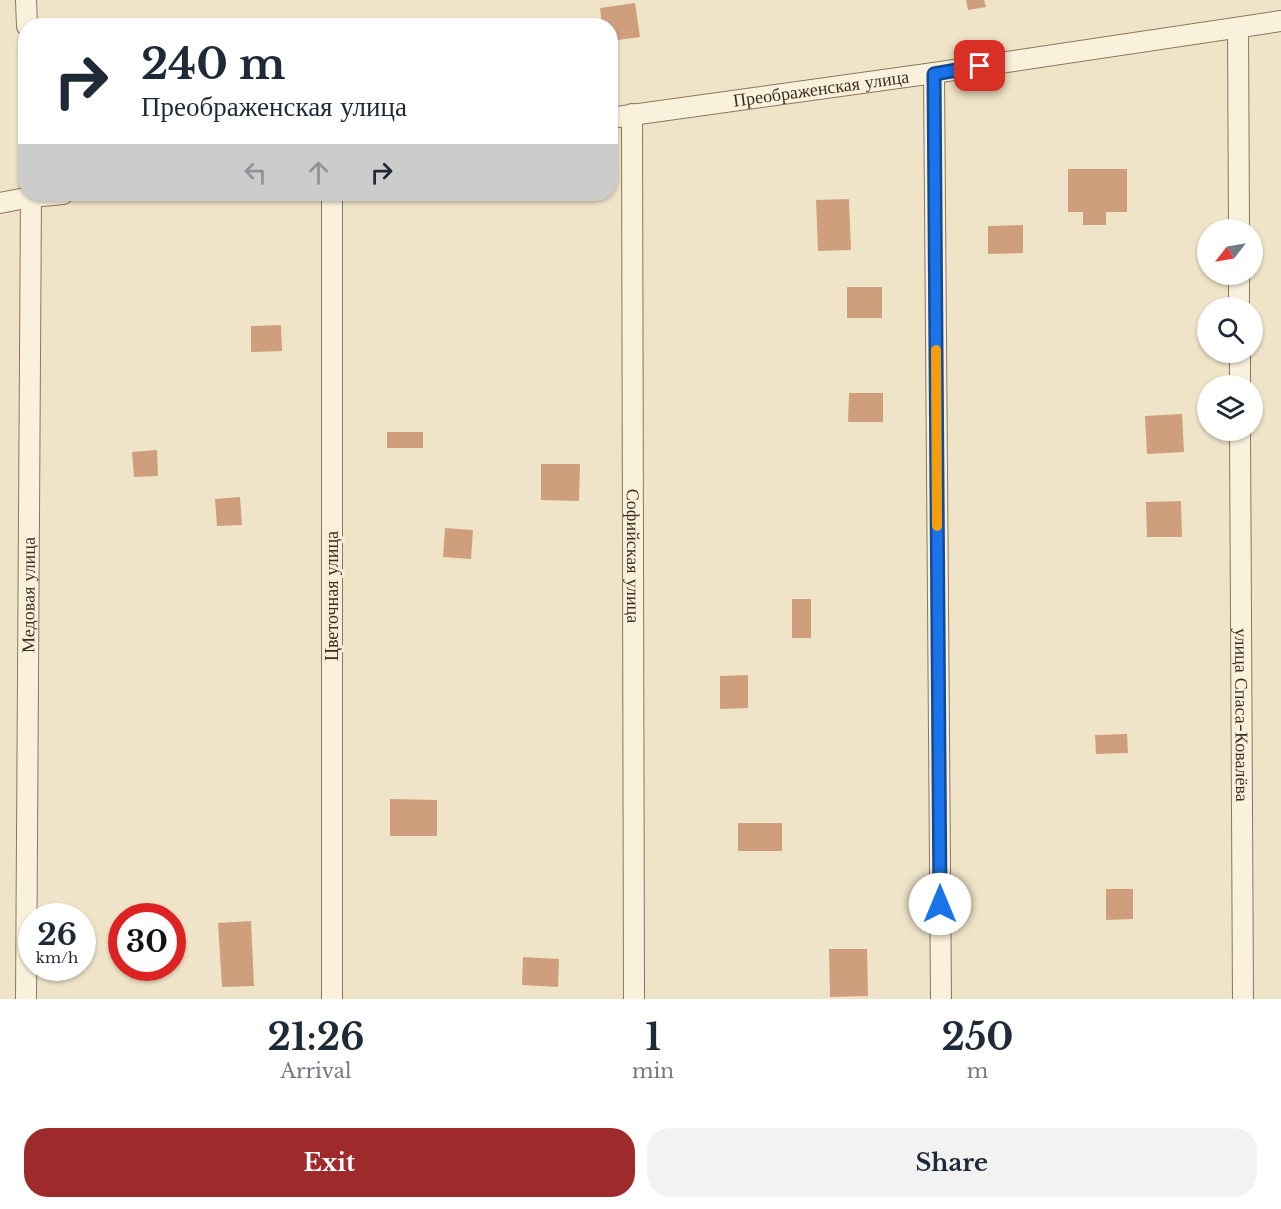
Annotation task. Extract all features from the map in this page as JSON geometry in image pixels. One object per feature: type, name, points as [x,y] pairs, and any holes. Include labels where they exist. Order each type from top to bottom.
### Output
[{"type":"street","points":[[26,0],[27,18]]},
{"type":"street","name":"Преображенская улица","points":[[618,116],[934,74],[1281,21]]},
{"type":"street","points":[[1238,28],[1239,219]]},
{"type":"street","points":[[934,74],[941,999]]},
{"type":"street","name":"Софийская улица","points":[[632,114],[634,999]]},
{"type":"street","points":[[0,203],[18,198]]},
{"type":"street","name":"Медовая улица","points":[[26,999],[31,201]]},
{"type":"street","name":"Цветочная улица","points":[[332,201],[332,999]]},
{"type":"street","name":"улица Спаса-Ковалёва","points":[[1240,441],[1243,999]]},
{"type":"building","points":[[966,0],[984,0],[986,7],[968,10]]},
{"type":"building","points":[[635,3],[640,37],[618,40],[618,18],[601,18],[600,8]]},
{"type":"building","points":[[1068,169],[1127,169],[1127,212],[1106,212],[1106,225],[1083,225],[1083,212],[1068,212]]},
{"type":"building","points":[[849,199],[851,250],[818,251],[816,200]]},
{"type":"building","points":[[1023,225],[1023,253],[988,254],[988,226]]},
{"type":"building","points":[[847,287],[882,287],[882,318],[847,318]]},
{"type":"building","points":[[281,325],[282,351],[251,352],[251,326]]},
{"type":"building","points":[[849,393],[883,393],[883,422],[848,422]]},
{"type":"building","points":[[1182,414],[1184,452],[1147,454],[1145,416]]},
{"type":"building","points":[[387,432],[423,432],[423,448],[387,448]]},
{"type":"building","points":[[157,450],[158,476],[134,477],[132,452]]},
{"type":"building","points":[[541,464],[580,464],[579,501],[541,500]]},
{"type":"building","points":[[240,497],[242,525],[217,526],[215,499]]},
{"type":"building","points":[[1181,501],[1182,537],[1147,537],[1146,502]]},
{"type":"building","points":[[445,528],[473,530],[471,559],[443,557]]},
{"type":"building","points":[[792,599],[811,599],[811,638],[792,638]]},
{"type":"building","points":[[748,675],[748,708],[720,709],[720,676]]},
{"type":"building","points":[[1127,734],[1128,753],[1096,754],[1095,735]]},
{"type":"building","points":[[390,799],[437,800],[437,836],[390,836]]},
{"type":"building","points":[[738,823],[782,823],[782,851],[738,851]]},
{"type":"building","points":[[1106,889],[1133,889],[1133,919],[1106,920]]},
{"type":"building","points":[[251,921],[254,986],[222,987],[218,923]]},
{"type":"building","points":[[829,949],[867,949],[868,996],[830,997]]},
{"type":"building","points":[[523,957],[559,959],[558,987],[522,985]]},
{"type":"slow traffic","points":[[936,350],[937,526]]},
{"type":"route","points":[[940,904],[934,74],[980,66]]}]
